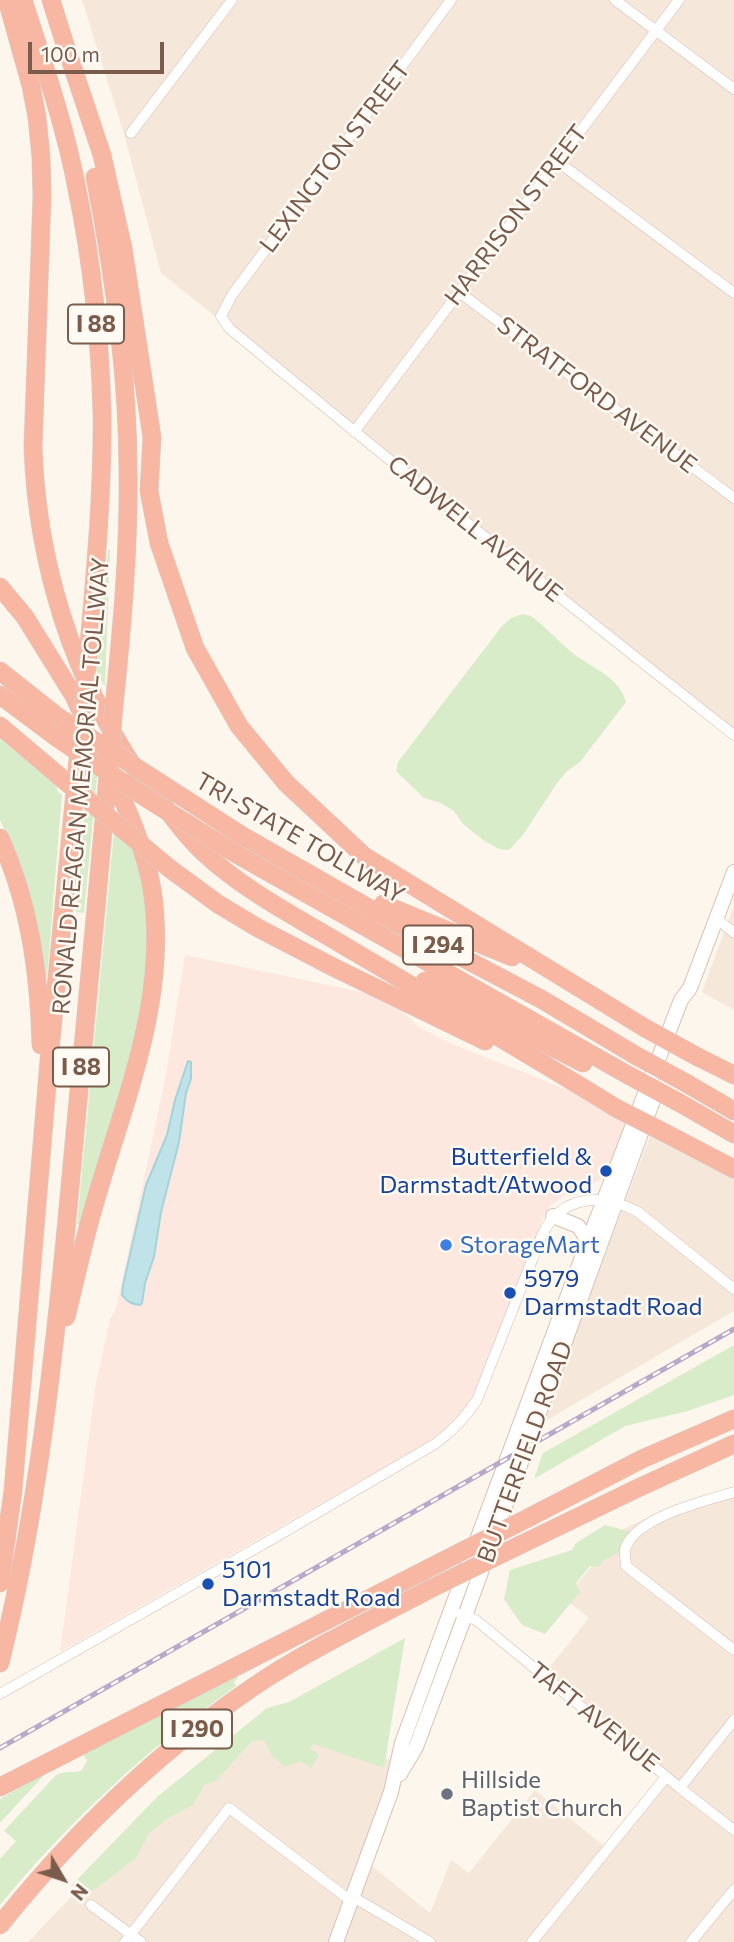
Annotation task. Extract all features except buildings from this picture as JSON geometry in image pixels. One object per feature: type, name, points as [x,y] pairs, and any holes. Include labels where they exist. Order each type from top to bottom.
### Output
[{"type":"highway","points":[[7,0],[31,86],[41,157],[34,482],[46,558],[59,606],[77,659],[106,718],[140,776],[174,820],[204,853],[249,888],[616,1108]]},
{"type":"highway","name":"RONALD REAGAN MEMORIAL TOLLWAY","points":[[0,1583],[13,1492],[88,656],[101,462],[100,387],[93,294],[77,188],[46,68],[23,0]]},
{"type":"highway","name":"RONALD REAGAN MEMORIAL TOLLWAY","points":[[0,1662],[31,1521],[55,1347],[123,613],[128,516],[124,379],[108,245],[84,122],[66,47],[51,0]]},
{"type":"highway","points":[[66,47],[102,155],[123,248],[152,437],[149,491],[159,543],[195,648],[239,726],[286,783],[363,856],[645,1028],[734,1075]]},
{"type":"highway","points":[[0,587],[24,617],[86,720],[131,818],[147,866],[155,911],[156,954],[153,986],[139,1061],[95,1201],[65,1321],[55,1347]]},
{"type":"highway","name":"TRI-STATE TOLLWAY","points":[[0,671],[58,717],[241,835],[321,882],[541,999],[734,1111]]},
{"type":"highway","name":"TRI-STATE TOLLWAY","points":[[0,695],[56,737],[238,855],[626,1080],[734,1135]]},
{"type":"highway","points":[[0,726],[169,868],[218,904],[335,968],[456,1026],[734,1169]]},
{"type":"highway","points":[[0,838],[25,906],[36,965],[41,1044],[38,1117],[41,1164]]},
{"type":"highway","points":[[321,882],[561,977]]},
{"type":"highway","points":[[306,922],[626,1080]]},
{"type":"highway","name":"I 290","points":[[0,1787],[642,1459],[734,1419]]},
{"type":"highway","name":"I 290","points":[[0,1925],[87,1826],[157,1761],[268,1678],[338,1637],[432,1588],[685,1465],[734,1444]]},
{"type":"highway","points":[[0,1536],[13,1492]]},
{"type":"main road","name":"BUTTERFIELD ROAD","points":[[391,1792],[416,1747],[465,1616],[611,1200],[689,1001],[690,988],[734,872]]},
{"type":"main road","name":"BUTTERFIELD ROAD","points":[[336,1942],[391,1792],[402,1744],[451,1610],[584,1252],[611,1200]]},
{"type":"main road","points":[[553,1216],[578,1226],[586,1237],[584,1252]]},
{"type":"street","points":[[131,133],[232,0]]},
{"type":"street","name":"LEXINGTON STREET","points":[[221,316],[232,295],[452,0]]},
{"type":"street","points":[[615,0],[734,89]]},
{"type":"street","name":"HARRISON STREET","points":[[354,432],[678,0]]},
{"type":"street","points":[[557,161],[734,293]]},
{"type":"street","name":"STRATFORD AVENUE","points":[[459,292],[734,498]]},
{"type":"street","name":"CADWELL AVENUE","points":[[221,316],[229,328],[354,432],[734,736]]},
{"type":"street","points":[[717,919],[734,933]]},
{"type":"street","points":[[0,1694],[412,1457],[442,1439],[460,1424],[484,1385],[542,1235],[553,1216],[572,1205],[611,1200],[639,1212],[734,1289]]},
{"type":"street","points":[[734,1492],[672,1511],[638,1530],[625,1550],[626,1566],[734,1650]]},
{"type":"street","name":"TAFT AVENUE","points":[[451,1610],[476,1620],[734,1830]]},
{"type":"street","points":[[680,1788],[734,1720]]},
{"type":"street","points":[[532,1942],[666,1777]]},
{"type":"street","points":[[128,1938],[229,1808],[352,1899],[430,1942]]},
{"type":"street","points":[[691,1942],[734,1890]]},
{"type":"street","points":[[91,1905],[128,1938],[141,1942]]},
{"type":"shaded area","points":[[82,0],[734,0],[734,731],[161,273],[124,134]]},
{"type":"shaded area","points":[[734,905],[734,1010],[702,992]]},
{"type":"shaded area","points":[[185,955],[381,996],[418,1026],[447,1042],[568,1090],[631,1111],[606,1176],[571,1190],[551,1205],[544,1215],[473,1399],[446,1430],[60,1652],[96,1383],[110,1319],[116,1309],[165,1080]]},
{"type":"shaded area","points":[[653,1128],[734,1175],[734,1311],[542,1423]]},
{"type":"shaded area","points":[[734,1488],[734,1826],[545,1673],[589,1618],[565,1599],[621,1530],[678,1504]]},
{"type":"shaded area","points":[[257,1726],[399,1762],[334,1942],[28,1942],[116,1850]]},
{"type":"shaded area","points":[[667,1780],[734,1834],[734,1942],[338,1942],[368,1863],[430,1913],[451,1860],[469,1873],[535,1790],[609,1850]]},
{"type":"green space","points":[[110,550],[105,687],[96,671]]},
{"type":"green space","points":[[523,614],[531,616],[564,646],[610,678],[626,702],[580,762],[567,771],[557,783],[523,835],[509,850],[499,849],[483,840],[463,824],[454,811],[441,803],[424,798],[396,771],[398,762],[502,626],[511,618]]},
{"type":"green space","points":[[0,739],[57,786],[57,791],[62,795],[47,977],[10,842],[0,820]]},
{"type":"green space","points":[[90,749],[98,767],[84,913],[76,912]]},
{"type":"green space","points":[[114,832],[137,853],[148,917],[147,970],[135,1047],[101,1153],[82,1225],[77,1224]]},
{"type":"green space","points":[[734,1345],[734,1395],[688,1411],[625,1426],[534,1479],[543,1453]]},
{"type":"green space","points":[[605,1525],[632,1532],[618,1553],[603,1561],[599,1567],[590,1566],[576,1583],[580,1592],[545,1634],[522,1625],[504,1599],[510,1570],[572,1550],[576,1543]]},
{"type":"green space","points":[[405,1638],[384,1768],[313,1744],[310,1748],[319,1755],[311,1768],[300,1761],[285,1767],[272,1756],[264,1740],[252,1741],[216,1781],[204,1785],[193,1805],[170,1817],[149,1833],[136,1858],[90,1893],[71,1886],[157,1797],[267,1708],[289,1702]]},
{"type":"green space","points":[[237,1676],[234,1682],[236,1686],[171,1735],[82,1815],[0,1905],[0,1859],[16,1841],[4,1831],[56,1775],[81,1771],[87,1761],[83,1754]]},
{"type":"green space","points":[[46,1773],[0,1823],[0,1799]]},
{"type":"water","points":[[188,1061],[191,1062],[191,1079],[186,1093],[179,1142],[161,1212],[154,1257],[145,1283],[142,1303],[137,1305],[122,1295],[123,1285],[146,1185],[167,1135]]},
{"type":"railway","points":[[0,1748],[734,1329]]},
{"type":"place","name":"Butterfield & Darmstadt/Atwood","points":[[606,1171]]},
{"type":"place","name":"StorageMart","points":[[446,1245]]},
{"type":"place","name":"5979 Darmstadt Road","points":[[510,1293]]},
{"type":"place","name":"5101 Darmstadt Road","points":[[208,1584]]},
{"type":"place","name":"Hillside Baptist Church","points":[[447,1794]]}]
